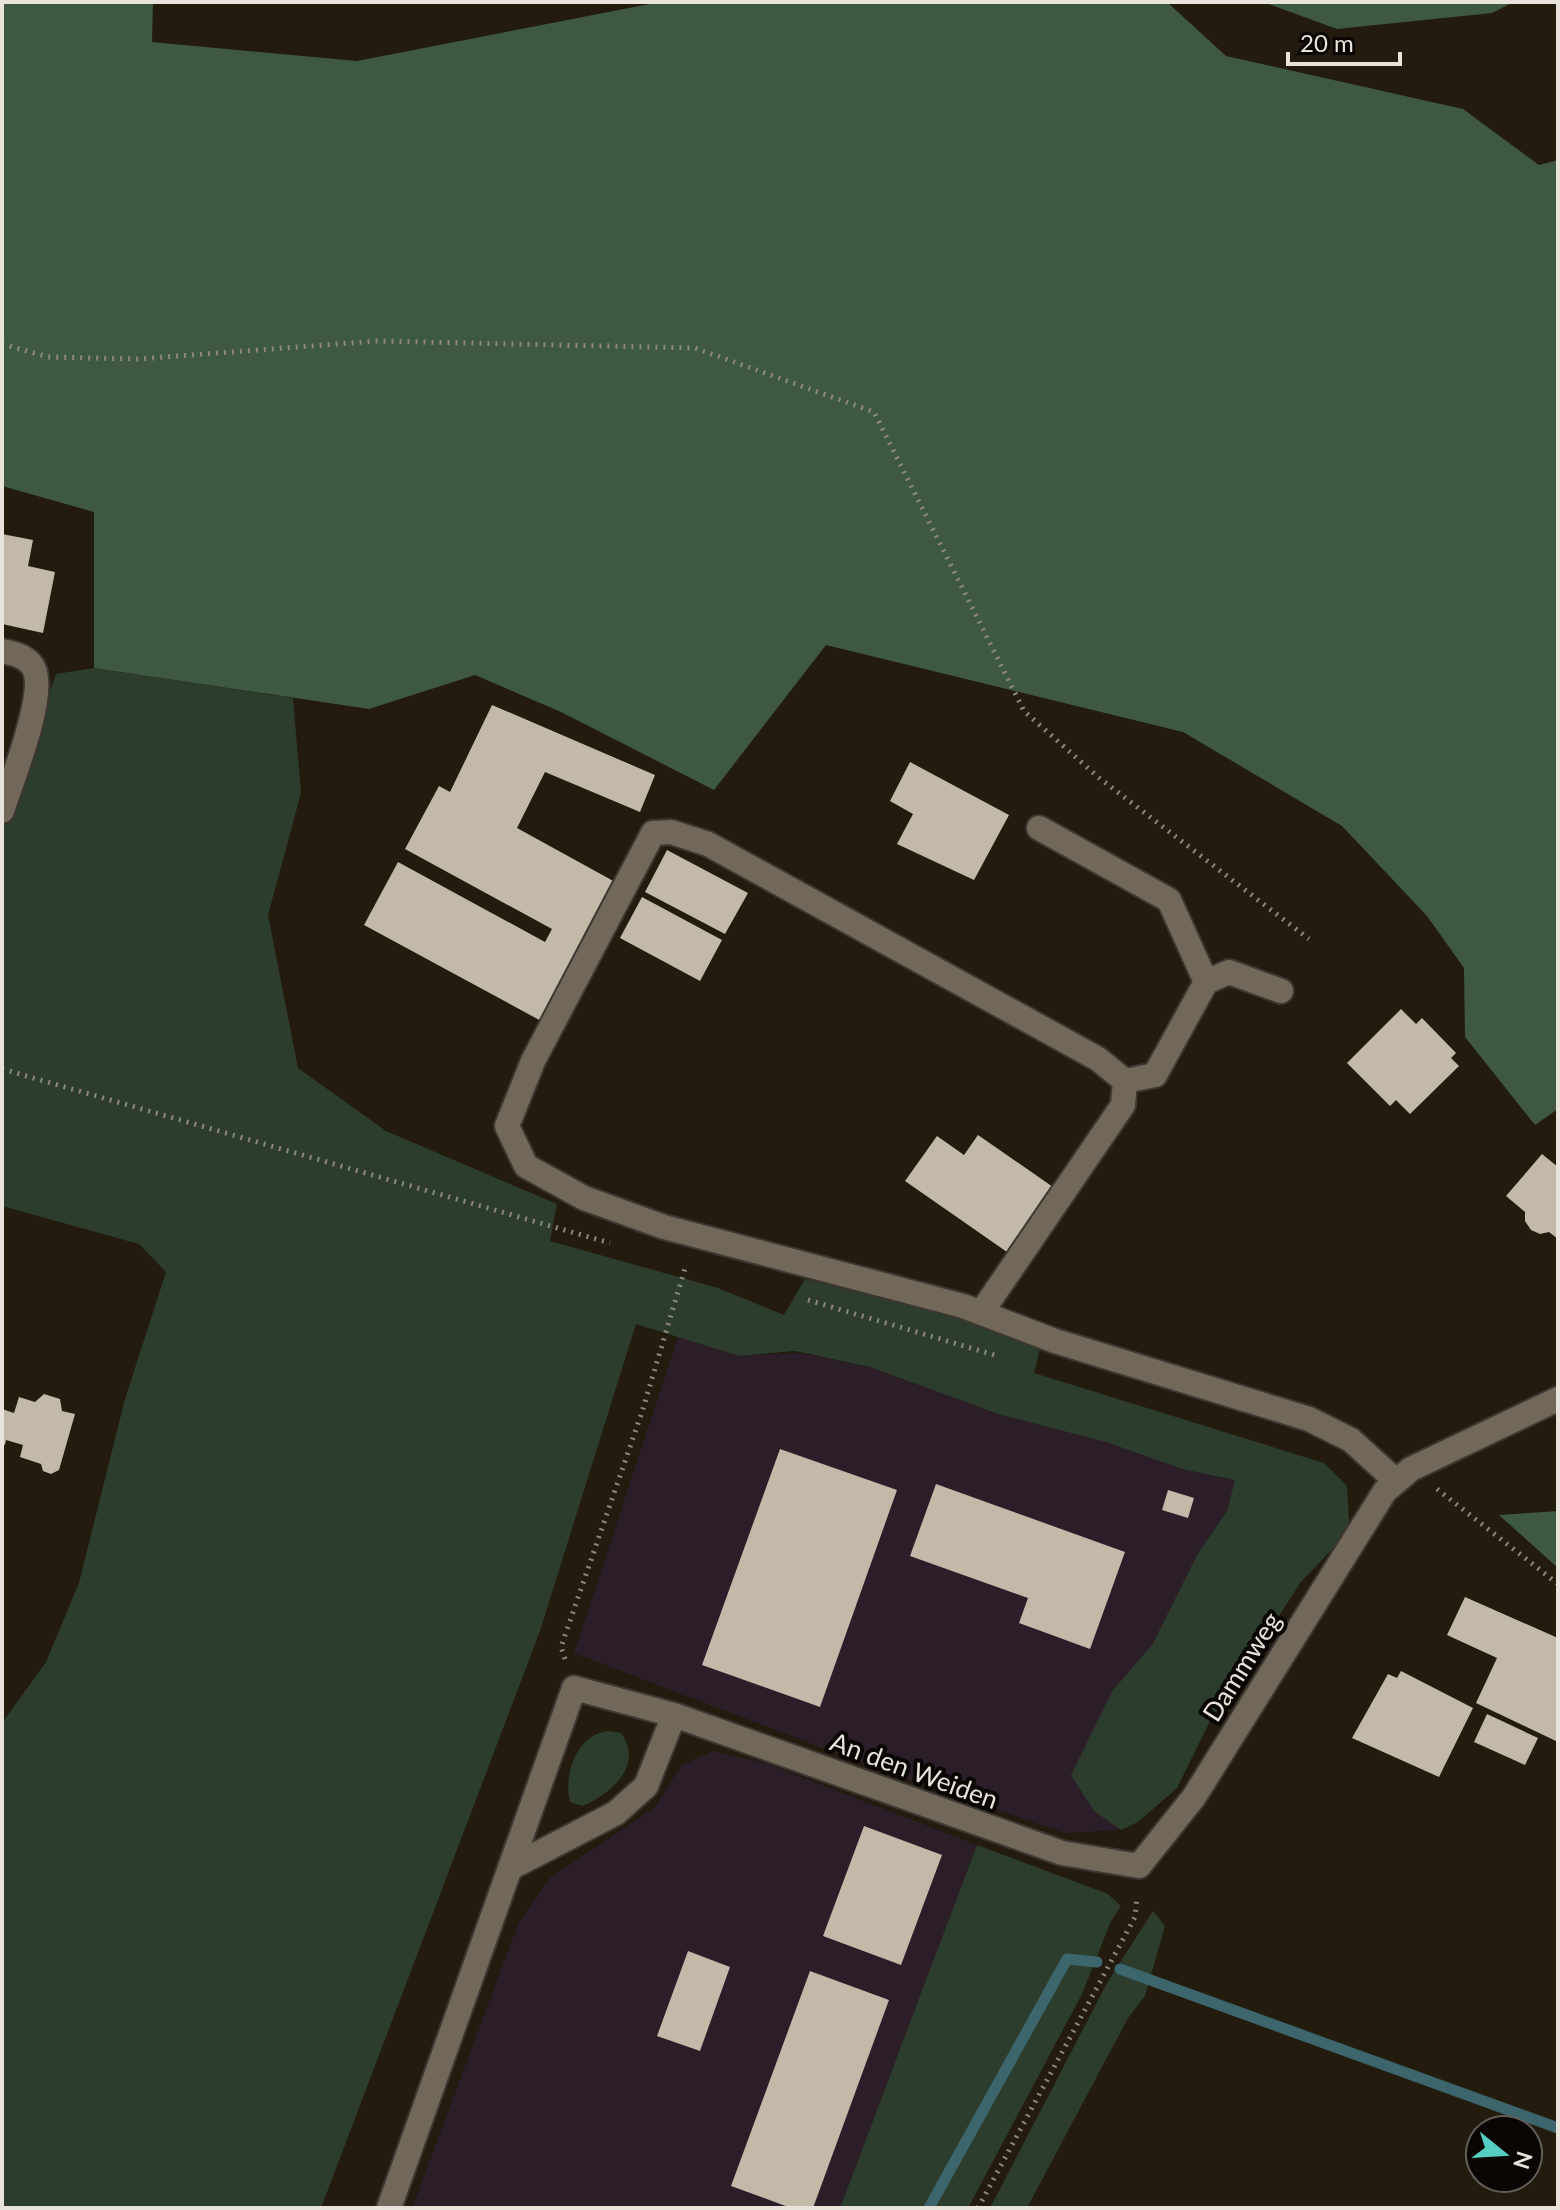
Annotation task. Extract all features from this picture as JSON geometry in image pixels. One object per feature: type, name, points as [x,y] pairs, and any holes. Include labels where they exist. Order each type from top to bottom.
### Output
[{"type":"street","points":[[2,651],[19,655],[30,663],[38,689],[2,811]]},
{"type":"street","points":[[1039,828],[1169,900],[1206,982]]},
{"type":"street","points":[[1125,1081],[1098,1059],[708,844],[671,832],[653,833],[533,1061],[507,1126],[526,1166],[584,1198],[664,1227],[981,1313],[1055,1341],[1309,1419],[1351,1440],[1397,1480],[1558,1399]]},
{"type":"street","points":[[1125,1081],[1155,1075],[1206,982],[1229,972],[1281,991]]},
{"type":"street","points":[[981,1313],[1123,1105],[1125,1081]]},
{"type":"street","name":"Dammweg","points":[[1139,1866],[1194,1797],[1397,1480]]},
{"type":"street","points":[[389,2208],[574,1688]]},
{"type":"street","name":"An den Weiden","points":[[574,1688],[674,1715],[1062,1853],[1139,1866]]},
{"type":"street","points":[[510,1868],[616,1813],[646,1786],[674,1715]]},
{"type":"path","points":[[2,344],[48,357],[138,359],[377,341],[695,348],[874,412],[1024,711],[1098,777],[1309,939]]},
{"type":"path","points":[[574,1688],[561,1647],[642,1412],[686,1265]]},
{"type":"path","points":[[1397,1480],[1558,1584]]},
{"type":"path","points":[[978,2208],[1135,1917],[1139,1866]]},
{"type":"shaded area","points":[[678,1337],[739,1356],[800,1353],[870,1367],[1001,1415],[1106,1442],[1182,1469],[1236,1480],[1227,1511],[1197,1555],[1152,1645],[1113,1690],[1094,1811],[1121,1830],[1065,1833],[894,1775],[574,1653]]},
{"type":"shaded area","points":[[713,1751],[765,1763],[977,1845],[840,2208],[412,2208],[519,1922],[551,1877],[654,1808],[681,1766]]},
{"type":"green space","points":[[2,2],[153,2],[152,42],[357,61],[660,2],[1167,2],[1226,56],[1463,109],[1539,165],[1558,160],[1558,1109],[1535,1125],[1465,1037],[1464,968],[1427,916],[1342,826],[1183,732],[826,645],[714,790],[561,712],[475,675],[369,709],[94,668],[94,512],[2,486]]},
{"type":"green space","points":[[1263,2],[1514,2],[1492,13],[1337,29]]},
{"type":"green space","points":[[94,668],[293,698],[301,793],[268,915],[298,1068],[386,1131],[557,1204],[550,1241],[718,1288],[784,1315],[805,1279],[968,1320],[1041,1345],[1034,1373],[1324,1463],[1347,1486],[1349,1522],[1341,1540],[1301,1582],[1210,1721],[1177,1788],[1138,1822],[1121,1830],[1094,1811],[1071,1775],[1113,1690],[1152,1645],[1197,1555],[1227,1511],[1235,1480],[1182,1469],[1106,1442],[1001,1415],[870,1367],[795,1351],[739,1356],[636,1324],[540,1631],[321,2208],[2,2208],[2,1723],[46,1662],[79,1583],[125,1399],[166,1272],[139,1244],[2,1206],[2,830],[56,674]]},
{"type":"green space","points":[[1558,1511],[1558,1568],[1499,1515]]},
{"type":"green space","points":[[608,1731],[621,1733],[627,1745],[629,1756],[622,1777],[604,1794],[583,1806],[570,1802],[569,1780],[575,1758],[588,1740]]},
{"type":"green space","points":[[977,1845],[1108,1894],[1121,1906],[1111,1921],[1082,1994],[968,2208],[840,2208]]},
{"type":"green space","points":[[1153,1911],[1165,1926],[1145,1996],[1128,2018],[1027,2208],[990,2208],[1107,1983]]},
{"type":"building","points":[[2,534],[33,540],[28,566],[55,572],[43,633],[2,624]]},
{"type":"building","points":[[492,705],[655,775],[640,812],[545,772],[517,828],[617,883],[543,1022],[364,925],[398,862],[545,942],[552,929],[405,849],[439,786],[450,792]]},
{"type":"building","points":[[910,762],[1009,815],[974,880],[897,844],[913,814],[890,801]]},
{"type":"building","points":[[667,850],[748,893],[725,934],[645,892]]},
{"type":"building","points":[[642,897],[722,940],[700,981],[620,938]]},
{"type":"building","points":[[1401,1009],[1416,1024],[1422,1018],[1456,1053],[1451,1058],[1459,1066],[1410,1114],[1396,1100],[1390,1106],[1347,1063]]},
{"type":"building","points":[[978,1135],[1053,1187],[1007,1252],[905,1181],[937,1136],[964,1155]]},
{"type":"building","points":[[1542,1154],[1558,1167],[1558,1239],[1549,1232],[1540,1234],[1531,1230],[1525,1221],[1525,1212],[1506,1196]]},
{"type":"building","points":[[44,1394],[60,1399],[62,1411],[75,1414],[59,1470],[51,1474],[43,1471],[41,1464],[20,1457],[23,1445],[6,1440],[5,1445],[2,1444],[2,1409],[14,1413],[19,1397],[35,1402]]},
{"type":"building","points":[[780,1449],[897,1490],[820,1707],[702,1665]]},
{"type":"building","points":[[936,1484],[1125,1552],[1090,1649],[1019,1623],[1028,1598],[910,1556]]},
{"type":"building","points":[[1168,1490],[1194,1498],[1188,1518],[1162,1510]]},
{"type":"building","points":[[1465,1597],[1558,1638],[1558,1742],[1476,1703],[1497,1658],[1447,1635]]},
{"type":"building","points":[[1401,1671],[1473,1708],[1439,1777],[1352,1738],[1388,1674],[1397,1678]]},
{"type":"building","points":[[1487,1714],[1538,1738],[1525,1765],[1474,1742]]},
{"type":"building","points":[[864,1826],[942,1855],[901,1965],[823,1936]]},
{"type":"building","points":[[688,1951],[730,1967],[700,2051],[657,2036]]},
{"type":"building","points":[[810,1971],[889,2000],[813,2208],[791,2208],[731,2186]]},
{"type":"waterway","points":[[929,2208],[1067,1959],[1097,1962]]},
{"type":"waterway","points":[[1120,1969],[1558,2128]]}]
